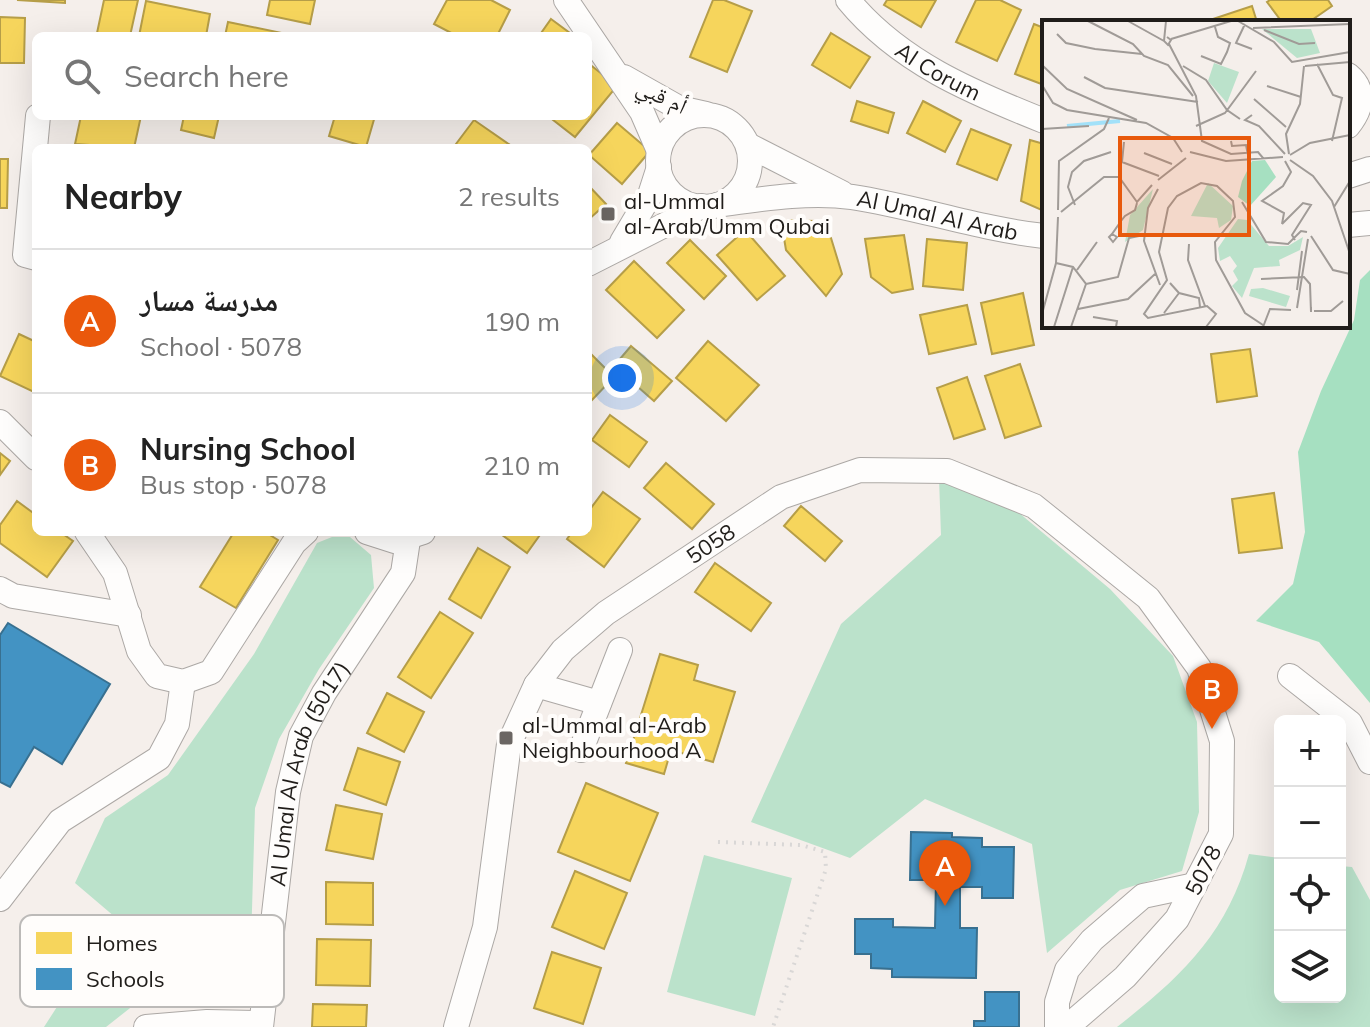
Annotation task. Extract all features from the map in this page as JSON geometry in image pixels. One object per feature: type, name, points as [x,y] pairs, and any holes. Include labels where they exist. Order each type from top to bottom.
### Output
[{"type":"street","points":[[566,0],[587,32]]},
{"type":"street","name":"Al Corum","points":[[848,0],[871,28],[924,67],[983,97],[1042,120]]},
{"type":"street","points":[[592,39],[642,112],[659,159],[662,179],[678,198],[710,206],[761,198],[852,197]]},
{"type":"street","name":"أم قبي","points":[[612,69],[651,95],[679,108],[715,116]]},
{"type":"street","points":[[1350,77],[1357,83],[1361,100],[1350,124]]},
{"type":"street","points":[[592,262],[729,200],[745,181],[750,158],[748,145],[729,122],[715,116],[697,115],[679,122],[666,134],[637,220],[618,248]]},
{"type":"street","points":[[35,144],[38,120]]},
{"type":"street","name":"Al Umal Al Arab","points":[[748,145],[852,197],[1006,232],[1042,236]]},
{"type":"street","points":[[32,180],[25,255],[32,257]]},
{"type":"street","points":[[1350,225],[1370,223]]},
{"type":"street","points":[[0,422],[32,454]]},
{"type":"street","name":"5058","points":[[456,1027],[485,927],[509,744],[536,685],[563,650],[606,613],[781,497],[860,470],[947,471],[1034,506],[1148,598],[1199,668]]},
{"type":"street","points":[[90,536],[115,573],[139,651],[157,676],[183,682],[211,672],[294,543],[302,536]]},
{"type":"street","points":[[375,536],[383,540],[415,536]]},
{"type":"street","name":"Al Umal Al Arab (5017)","points":[[274,915],[288,792],[301,736],[324,693],[403,573],[415,536]]},
{"type":"street","points":[[0,589],[13,596],[129,615]]},
{"type":"street","points":[[581,750],[620,650]]},
{"type":"street","name":"5078","points":[[1067,1027],[1125,977],[1177,919],[1221,834],[1222,741],[1199,668]]},
{"type":"street","points":[[1290,676],[1350,723],[1370,762]]},
{"type":"street","points":[[0,899],[60,821],[159,758],[177,724],[183,682]]},
{"type":"street","points":[[536,685],[599,703]]},
{"type":"street","points":[[1057,1027],[1057,1002],[1067,970],[1092,940],[1143,896],[1195,885]]},
{"type":"street","points":[[146,1027],[207,1022],[261,1025]]},
{"type":"path","points":[[718,842],[801,845],[825,852],[826,869],[773,1027]]},
{"type":"green space","points":[[1370,270],[1370,703],[1319,642],[1256,621],[1293,584],[1305,532],[1298,452],[1321,391],[1354,320],[1360,280]]},
{"type":"green space","points":[[939,478],[1018,512],[1110,589],[1173,656],[1197,722],[1199,812],[1182,871],[1120,890],[1047,953],[1032,844],[925,799],[850,858],[751,822],[841,624],[941,535]]},
{"type":"green space","points":[[332,537],[350,537],[371,555],[374,588],[319,669],[279,739],[255,808],[252,915],[113,915],[75,883],[105,818],[168,775],[254,654],[317,543]]},
{"type":"green space","points":[[1249,854],[1274,857],[1274,1003],[1346,1003],[1346,866],[1352,867],[1370,900],[1370,1027],[1117,1027],[1162,990],[1199,952],[1228,908]]},
{"type":"green space","points":[[704,855],[792,878],[755,1016],[667,992]]},
{"type":"green space","points":[[57,1007],[131,1007],[106,1027],[44,1027]]},
{"type":"building: Homes","points":[[17,0],[65,0],[65,3]]},
{"type":"building: Homes","points":[[104,0],[138,0],[131,32],[97,32]]},
{"type":"building: Homes","points":[[270,0],[315,0],[310,24],[267,15]]},
{"type":"building: Homes","points":[[447,0],[491,0],[510,10],[499,32],[449,32],[434,24]]},
{"type":"building: Homes","points":[[713,0],[724,0],[752,11],[727,72],[690,57]]},
{"type":"building: Homes","points":[[887,0],[936,0],[921,27],[884,5]]},
{"type":"building: Homes","points":[[976,0],[1000,0],[1021,10],[997,61],[956,42]]},
{"type":"building: Homes","points":[[1328,0],[1332,6],[1312,20],[1280,20],[1267,2]]},
{"type":"building: Homes","points":[[146,1],[210,14],[207,32],[140,32]]},
{"type":"building: Homes","points":[[1252,6],[1256,20],[1210,20]]},
{"type":"building: Homes","points":[[0,17],[25,18],[24,63],[0,63]]},
{"type":"building: Homes","points":[[551,19],[569,32],[542,32]]},
{"type":"building: Homes","points":[[228,22],[277,32],[226,32]]},
{"type":"building: Homes","points":[[1034,24],[1042,27],[1042,84],[1015,74]]},
{"type":"building: Homes","points":[[831,33],[870,57],[850,88],[812,65]]},
{"type":"building: Homes","points":[[592,66],[617,86],[592,116]]},
{"type":"building: Homes","points":[[857,101],[894,113],[888,133],[851,121]]},
{"type":"building: Homes","points":[[923,101],[961,121],[945,152],[907,133]]},
{"type":"building: Homes","points":[[80,120],[140,120],[135,144],[75,144]]},
{"type":"building: Homes","points":[[183,120],[218,120],[214,138],[181,130]]},
{"type":"building: Homes","points":[[334,120],[374,120],[367,144],[329,136]]},
{"type":"building: Homes","points":[[474,120],[509,144],[456,144]]},
{"type":"building: Homes","points":[[553,120],[589,120],[575,137]]},
{"type":"building: Homes","points":[[617,123],[650,151],[622,184],[592,158],[592,152]]},
{"type":"building: Homes","points":[[971,129],[1011,145],[997,180],[957,164]]},
{"type":"building: Homes","points":[[1030,140],[1042,143],[1042,210],[1021,201]]},
{"type":"building: Homes","points":[[0,159],[8,159],[7,208],[0,208]]},
{"type":"building: Homes","points":[[592,189],[606,204],[592,216]]},
{"type":"building: Homes","points":[[781,220],[815,221],[831,238],[842,274],[826,296],[786,250]]},
{"type":"building: Homes","points":[[745,230],[785,276],[757,300],[717,255]]},
{"type":"building: Homes","points":[[904,235],[913,289],[892,293],[871,277],[865,239]]},
{"type":"building: Homes","points":[[927,239],[967,243],[963,290],[923,286]]},
{"type":"building: Homes","points":[[690,240],[726,276],[704,299],[667,263]]},
{"type":"building: Homes","points":[[634,261],[684,310],[657,338],[606,290]]},
{"type":"building: Homes","points":[[1023,293],[1034,345],[992,354],[981,303]]},
{"type":"building: Homes","points":[[967,305],[976,344],[929,354],[920,315]]},
{"type":"building: Homes","points":[[19,334],[32,340],[32,391],[0,376]]},
{"type":"building: Homes","points":[[708,341],[759,385],[726,421],[676,378]]},
{"type":"building: Homes","points":[[631,346],[672,381],[654,401],[614,366]]},
{"type":"building: Homes","points":[[1250,349],[1257,396],[1217,402],[1211,354]]},
{"type":"building: Homes","points":[[592,355],[614,377],[592,400]]},
{"type":"building: Homes","points":[[1020,364],[1041,426],[1005,438],[985,376]]},
{"type":"building: Homes","points":[[967,377],[985,429],[954,439],[937,388]]},
{"type":"building: Homes","points":[[610,415],[647,442],[629,467],[592,440]]},
{"type":"building: Homes","points":[[0,453],[10,461],[0,475]]},
{"type":"building: Homes","points":[[666,463],[714,504],[692,529],[644,488]]},
{"type":"building: Homes","points":[[603,492],[640,519],[604,567],[567,539],[569,536],[592,536],[592,507]]},
{"type":"building: Homes","points":[[1274,493],[1282,548],[1239,553],[1232,499]]},
{"type":"building: Homes","points":[[17,501],[32,512],[32,536],[66,536],[73,541],[47,577],[0,543],[0,525]]},
{"type":"building: Homes","points":[[801,506],[842,541],[825,561],[784,526]]},
{"type":"building: Homes","points":[[232,536],[272,536],[278,540],[236,608],[200,587]]},
{"type":"building: Homes","points":[[504,536],[539,536],[527,553]]},
{"type":"building: Homes","points":[[478,548],[510,567],[481,618],[449,599]]},
{"type":"building: Homes","points":[[715,563],[771,603],[751,631],[695,592]]},
{"type":"building: Homes","points":[[440,612],[473,633],[431,698],[398,677]]},
{"type":"building: Homes","points":[[660,654],[698,665],[694,680],[735,692],[713,762],[671,750],[664,774],[626,763]]},
{"type":"building: Homes","points":[[387,693],[424,712],[404,752],[367,733]]},
{"type":"building: Homes","points":[[358,748],[400,762],[386,805],[344,790]]},
{"type":"building: Homes","points":[[586,783],[658,813],[630,881],[558,852]]},
{"type":"building: Homes","points":[[336,805],[382,814],[373,859],[326,850]]},
{"type":"building: Homes","points":[[575,871],[627,893],[604,949],[552,927]]},
{"type":"building: Homes","points":[[326,882],[373,883],[373,925],[326,924]]},
{"type":"building: Homes","points":[[317,939],[371,940],[370,986],[316,985]]},
{"type":"building: Homes","points":[[552,952],[601,968],[583,1024],[534,1008]]},
{"type":"building: Homes","points":[[313,1004],[367,1005],[366,1027],[312,1027]]},
{"type":"building: Schools","points":[[8,623],[110,684],[62,764],[34,747],[10,787],[0,782],[0,635]]},
{"type":"building: Schools","points":[[911,832],[952,833],[952,837],[982,838],[982,847],[1014,847],[1013,898],[982,898],[982,887],[960,887],[960,928],[977,928],[976,978],[892,977],[892,969],[871,968],[871,954],[855,954],[855,919],[893,919],[893,927],[935,928],[936,880],[910,880]]},
{"type":"building: Schools","points":[[985,992],[1019,992],[1019,1027],[974,1027],[974,1021],[985,1021]]},
{"type":"place","name":"al-Ummal al-Arab/Umm Qubai","points":[[608,214]]},
{"type":"place","name":"Nursing School","points":[[1212,729]]},
{"type":"place","name":"al-Ummal al-Arab Neighbourhood A","points":[[506,738]]},
{"type":"place","name":"مدرسة مسار","points":[[945,906]]}]
